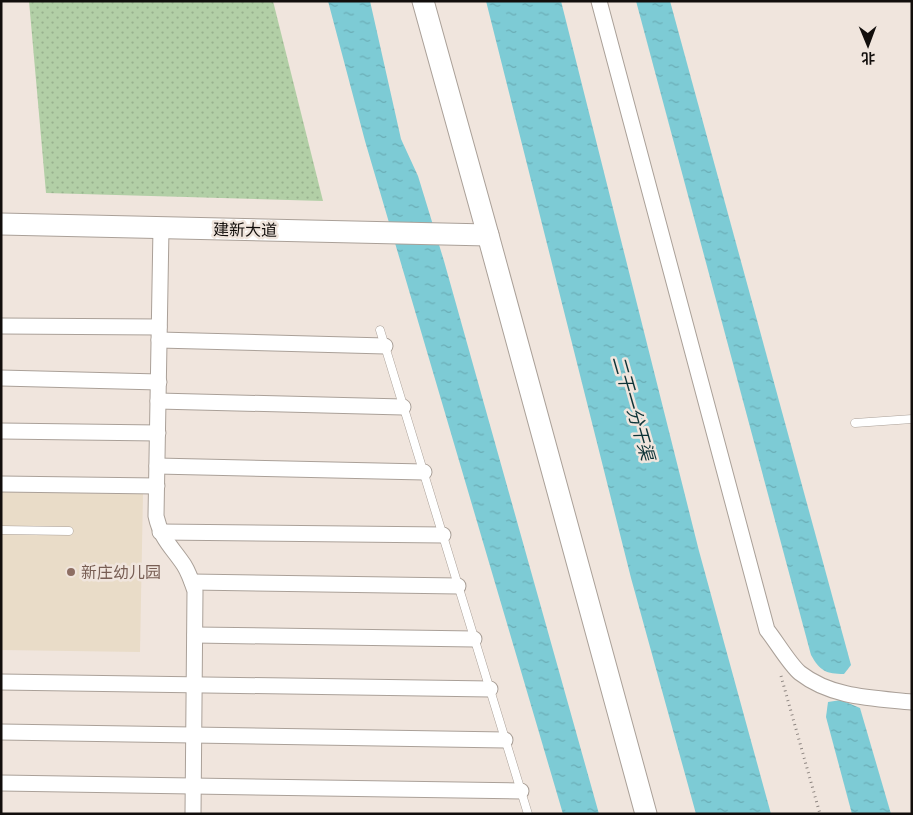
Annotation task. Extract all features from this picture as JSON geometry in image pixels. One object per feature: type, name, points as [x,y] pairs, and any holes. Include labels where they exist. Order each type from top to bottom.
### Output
[{"type":"street","points":[[423,1],[646,814]]},
{"type":"street","points":[[599,1],[767,630],[799,672],[827,689],[864,697],[912,702]]},
{"type":"street","name":"建新大道","points":[[1,224],[488,235]]},
{"type":"street","points":[[161,228],[156,516],[160,532],[167,544],[184,564],[195,591],[193,814]]},
{"type":"street","points":[[1,326],[385,346]]},
{"type":"street","points":[[1,378],[158,382]]},
{"type":"street","points":[[158,401],[403,407]]},
{"type":"street","points":[[1,431],[158,434]]},
{"type":"street","points":[[157,466],[424,472]]},
{"type":"street","points":[[1,484],[156,486]]},
{"type":"street","points":[[160,532],[443,535]]},
{"type":"street","points":[[192,582],[458,586]]},
{"type":"street","points":[[195,635],[474,639]]},
{"type":"street","points":[[1,682],[490,689]]},
{"type":"street","points":[[1,732],[505,740]]},
{"type":"street","points":[[1,783],[521,791]]},
{"type":"lane","points":[[380,330],[528,814]]},
{"type":"lane","points":[[855,423],[912,418]]},
{"type":"lane","points":[[1,530],[69,531]]},
{"type":"path","points":[[780,676],[820,814]]},
{"type":"shaded area","name":"新庄幼儿园","points":[[1,492],[143,494],[140,652],[1,650]]},
{"type":"green space","points":[[29,1],[273,1],[323,201],[46,193]]},
{"type":"water","points":[[328,1],[370,1],[401,139],[418,176],[444,261],[599,814],[563,814],[365,141]]},
{"type":"water","name":"二干一分干渠","points":[[486,1],[561,1],[699,551],[771,814],[696,814],[631,578]]},
{"type":"water","points":[[636,1],[670,1],[851,665],[844,674],[824,670],[817,665],[811,655]]},
{"type":"water","points":[[841,700],[860,708],[891,814],[852,814],[826,717],[828,702]]},
{"type":"place","name":"新庄幼儿园","points":[[71,572]]}]
